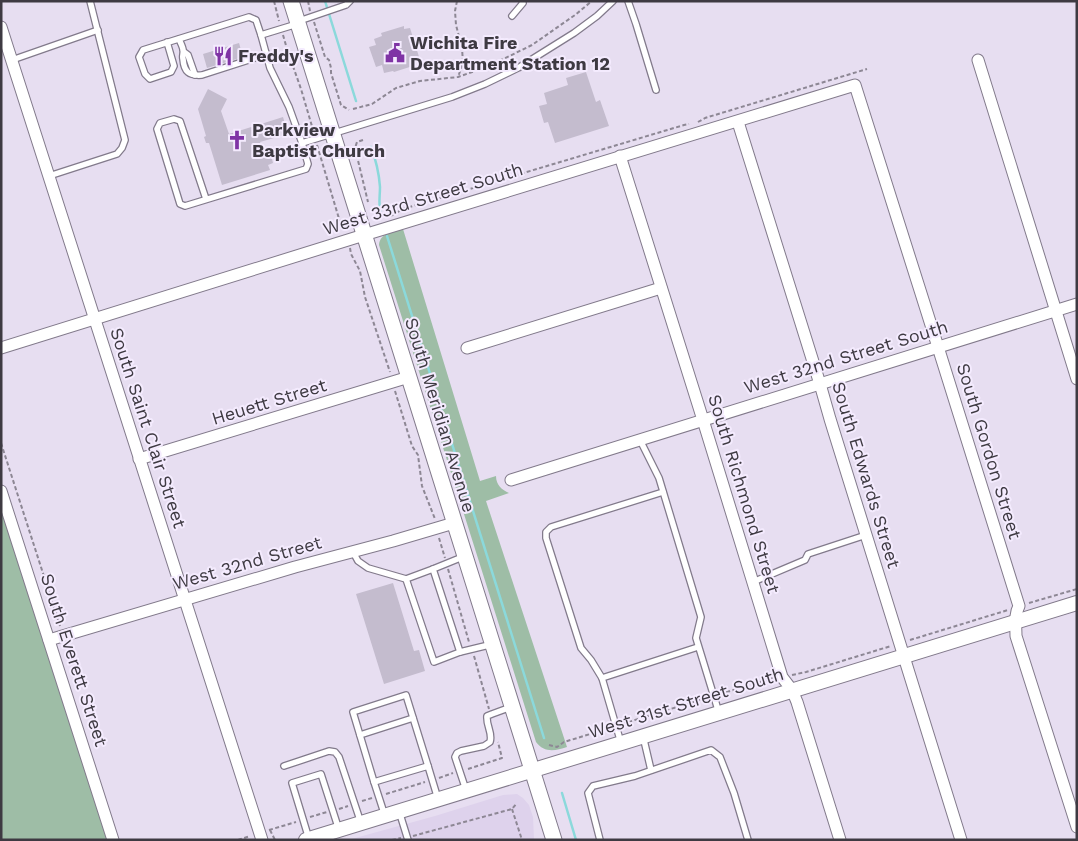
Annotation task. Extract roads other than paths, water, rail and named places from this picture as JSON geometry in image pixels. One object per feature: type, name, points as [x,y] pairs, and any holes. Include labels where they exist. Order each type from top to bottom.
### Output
[{"type":"main road","name":"South Meridian Avenue","points":[[291,1],[554,840]]},
{"type":"street","name":"South Saint Clair Street","points":[[1,27],[7,54],[49,176],[184,600],[264,834]]},
{"type":"street","points":[[978,60],[1077,379]]},
{"type":"street","name":"West 33rd Street South","points":[[1,348],[855,85]]},
{"type":"street","name":"South Gordon Street","points":[[855,85],[1019,606],[1017,609],[1016,636],[1077,827]]},
{"type":"street","name":"South Edwards Street","points":[[738,122],[961,840]]},
{"type":"street","name":"South Richmond Street","points":[[620,156],[782,677],[792,690],[799,709],[840,840]]},
{"type":"street","points":[[467,348],[661,288]]},
{"type":"street","name":"West 32nd Street South","points":[[511,480],[1077,304]]},
{"type":"street","name":"Heuett Street","points":[[139,459],[408,377]]},
{"type":"street","name":"South Everett Street","points":[[1,491],[113,840]]},
{"type":"street","name":"West 32nd Street","points":[[49,640],[296,567],[454,523]]},
{"type":"street","name":"West 31st Street South","points":[[308,839],[792,690],[902,649],[1016,622],[1077,603]]},
{"type":"lane","points":[[49,176],[117,154],[125,140],[90,1]]},
{"type":"lane","points":[[261,35],[346,5],[350,1]]},
{"type":"lane","points":[[512,16],[523,4],[522,1]]},
{"type":"lane","points":[[302,143],[452,97],[484,84],[518,68],[568,37],[597,16],[613,1]]},
{"type":"lane","points":[[628,1],[656,90]]},
{"type":"lane","points":[[167,42],[174,66],[171,72],[150,79],[145,74],[139,56],[143,50],[167,42],[179,38],[250,17],[256,20],[270,68],[289,107],[308,164],[306,169],[206,200],[185,206],[180,204],[157,129],[160,123],[174,119],[180,122],[206,200]]},
{"type":"lane","points":[[7,54],[98,30]]},
{"type":"lane","points":[[179,38],[184,52],[182,57],[189,74],[202,75],[267,54]]},
{"type":"lane","points":[[640,440],[659,478],[701,617],[696,638],[719,713]]},
{"type":"lane","points":[[621,743],[602,678],[581,648],[546,538],[546,532],[551,527],[663,492]]},
{"type":"lane","points":[[753,582],[804,560],[808,554],[866,535]]},
{"type":"lane","points":[[352,552],[358,561],[368,568],[406,579],[465,556]]},
{"type":"lane","points":[[433,569],[460,652]]},
{"type":"lane","points":[[406,579],[434,662],[460,652],[492,644]]},
{"type":"lane","points":[[602,678],[698,648]]},
{"type":"lane","points":[[385,816],[353,712],[371,706],[406,695],[438,799]]},
{"type":"lane","points":[[466,790],[455,757],[457,753],[484,746],[490,742],[492,737],[487,716],[512,707]]},
{"type":"lane","points":[[360,735],[413,718]]},
{"type":"lane","points":[[644,736],[651,770]]},
{"type":"lane","points":[[600,840],[588,793],[593,786],[635,776],[711,750],[720,757],[734,793],[748,840]]},
{"type":"lane","points":[[284,766],[329,751],[335,752],[340,757],[360,823]]},
{"type":"lane","points":[[374,782],[428,766]]},
{"type":"lane","points":[[308,839],[292,783],[300,780],[321,774],[338,830]]},
{"type":"lane","points":[[400,811],[408,838]]},
{"type":"waterway","points":[[325,1],[356,101]]},
{"type":"waterway","points":[[371,147],[379,177],[381,215]]},
{"type":"waterway","points":[[387,236],[544,738]]},
{"type":"waterway","points":[[562,793],[576,840]]},
{"type":"place","name":"Wichita Fire Department Station 12","points":[[395,53]]},
{"type":"place","name":"Freddy's","points":[[223,56]]},
{"type":"place","name":"Parkview Baptist Church","points":[[237,140]]}]
